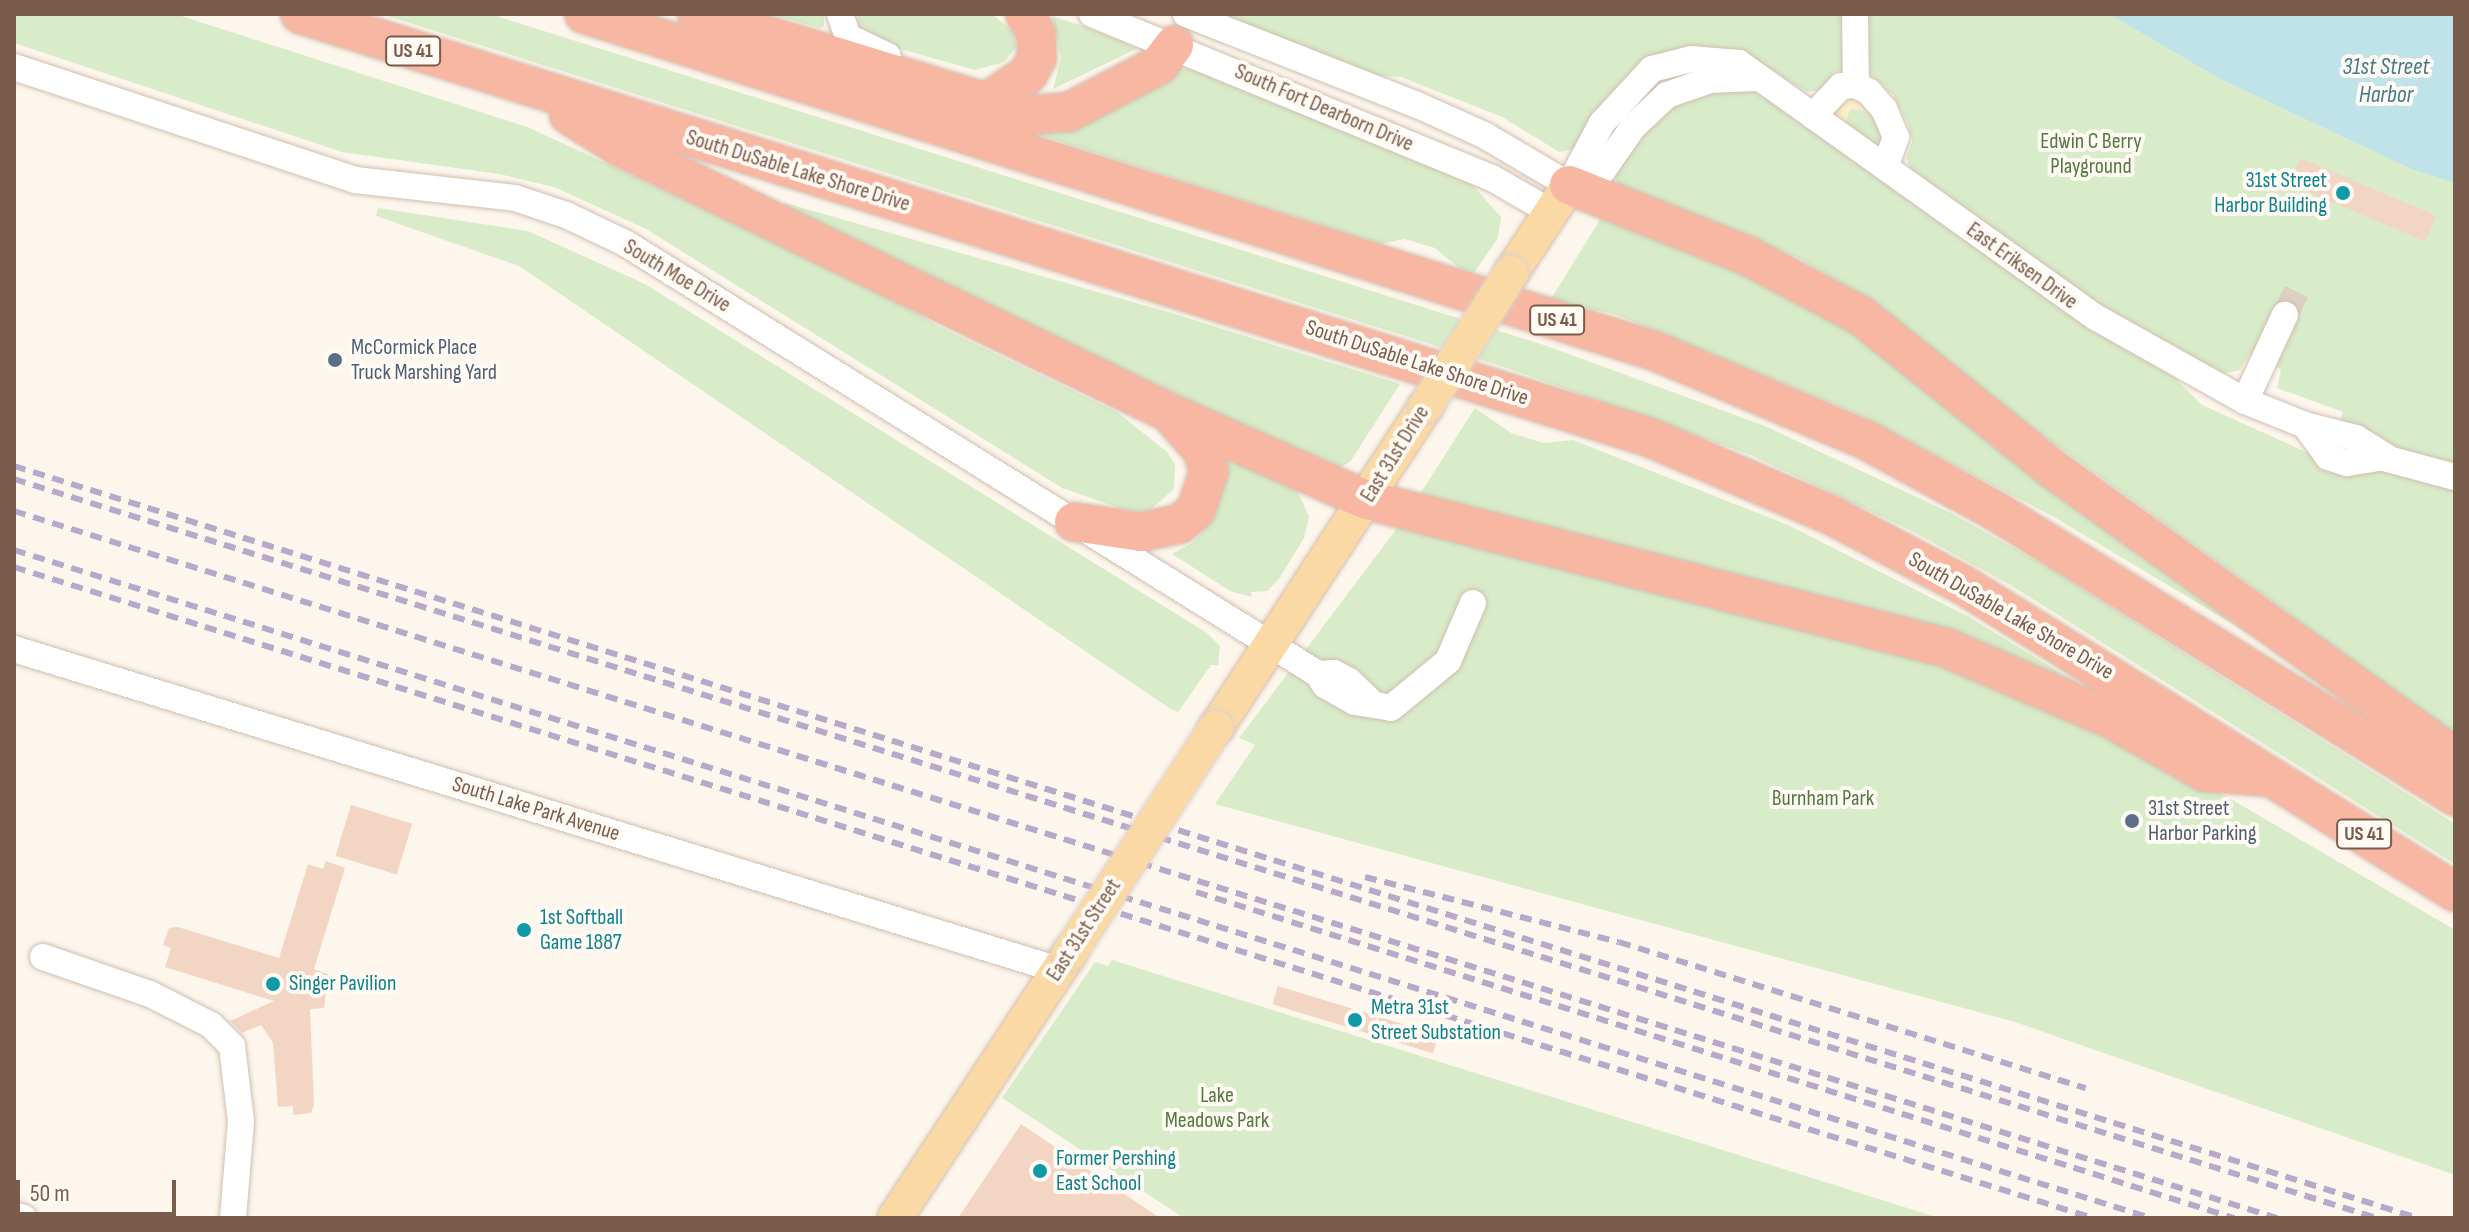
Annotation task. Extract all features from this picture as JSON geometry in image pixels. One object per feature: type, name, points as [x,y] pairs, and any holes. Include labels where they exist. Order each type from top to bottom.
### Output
[{"type":"highway","name":"South DuSable Lake Shore Drive","points":[[300,14],[1651,438],[1833,516],[1965,586],[2455,892]]},
{"type":"highway","name":"US 41","points":[[584,14],[1669,357],[1866,440],[1994,510],[2455,796]]},
{"type":"highway","points":[[697,14],[1027,115],[1069,112],[1159,65],[1189,23]]},
{"type":"highway","points":[[987,102],[1028,74],[1037,58],[1036,33],[1025,14]]},
{"type":"highway","points":[[526,87],[620,147],[1168,412],[1367,500],[1947,648],[2113,720],[2205,772],[2273,777]]},
{"type":"highway","points":[[1560,198],[1748,256],[1860,315],[2066,479],[2455,757]]},
{"type":"highway","points":[[1074,522],[1141,532],[1180,524],[1196,510],[1209,471],[1202,450],[1168,412]]},
{"type":"main road","name":"East 31st Drive","points":[[1273,643],[1560,198]]},
{"type":"main road","name":"East 31st Street","points":[[895,1218],[1273,643]]},
{"type":"street","points":[[840,14],[848,37],[899,59],[933,87]]},
{"type":"street","name":"South Fort Dearborn Drive","points":[[1092,14],[1189,23],[1470,129],[1560,198]]},
{"type":"street","points":[[1855,14],[1856,85],[1884,109],[1896,137],[1885,167]]},
{"type":"street","name":"South Fort Dearborn Drive","points":[[1189,23],[1492,178],[1560,198]]},
{"type":"street","name":"East Eriksen Drive","points":[[1560,198],[1602,123],[1652,69],[1721,59],[1739,63],[2059,294],[2245,401],[2305,425],[2332,444],[2455,477]]},
{"type":"street","name":"South Moe Drive","points":[[14,67],[355,180],[515,198],[566,215],[625,243],[1273,643],[1318,674],[1334,673],[1349,681],[1370,701],[1391,708],[1448,661],[1473,603]]},
{"type":"street","points":[[1813,116],[1831,93],[1856,85]]},
{"type":"street","points":[[2245,401],[2282,322]]},
{"type":"street","name":"South Lake Park Avenue","points":[[14,649],[1064,962]]},
{"type":"street","points":[[43,957],[150,994],[211,1025],[232,1046],[241,1121],[233,1218]]},
{"type":"street","points":[[14,1215],[24,1218]]},
{"type":"green space","points":[[14,14],[175,14],[527,127],[872,285],[938,326],[1117,412],[1167,452],[1175,464],[1174,489],[1148,512],[1122,509],[1062,488],[646,229],[554,187],[499,174],[342,152],[14,43]]},
{"type":"green space","points":[[381,14],[490,14],[1547,346],[1765,426],[1953,514],[2046,566],[2455,824],[2455,864],[2012,586],[1912,531],[1753,456],[1507,368]]},
{"type":"green space","points":[[771,14],[824,14],[824,26],[820,28]]},
{"type":"green space","points":[[857,14],[992,14],[1012,31],[1017,46],[1004,62],[975,70],[879,43],[859,31]]},
{"type":"green space","name":"Edwin C Berry Playground","points":[[1222,14],[2109,14],[2218,78],[2411,169],[2455,183],[2455,744],[2293,616],[2020,419],[1855,291],[1796,257],[1620,187],[1615,178],[1614,172],[1645,124],[1689,95],[1747,90],[1761,95],[2071,315],[2174,377],[2202,405],[2326,461],[2343,412],[2277,388],[2281,369],[2249,355],[2240,370],[2221,374],[2094,302],[1911,169],[1906,157],[1912,142],[1908,124],[1893,95],[1872,75],[1860,70],[1835,71],[1821,90],[1807,92],[1763,65],[1636,72],[1603,105],[1573,149],[1559,152],[1502,117],[1401,77],[1373,76]]},
{"type":"green space","points":[[1052,16],[1138,48],[1053,89],[1061,58]]},
{"type":"green space","points":[[1177,69],[1195,69],[1469,181],[1501,217],[1498,238],[1474,273],[1459,268],[1435,248],[1404,239],[1380,244],[1011,126]]},
{"type":"green space","points":[[1855,107],[1878,114],[1888,139],[1879,147],[1846,123],[1846,112]]},
{"type":"green space","points":[[785,203],[1168,312],[1400,384],[1350,462],[1335,470],[783,208]]},
{"type":"green space","points":[[378,208],[528,231],[645,284],[1207,633],[1220,646],[1218,665],[1211,665],[1178,712],[1169,708],[519,266],[376,216]]},
{"type":"green space","points":[[1603,215],[1804,296],[2271,647],[2054,517],[1853,412],[1617,315],[1551,299]]},
{"type":"green space","points":[[1475,408],[1511,433],[1544,443],[1573,440],[1788,525],[1969,617],[2110,703],[1418,497]]},
{"type":"green space","points":[[1222,455],[1297,490],[1309,517],[1304,538],[1279,579],[1267,591],[1251,592],[1252,597],[1230,591],[1172,554],[1192,543],[1214,518],[1223,488]]},
{"type":"green space","name":"Burnham Park","points":[[1398,527],[1954,666],[2169,763],[2455,930],[2455,1175],[2015,1022],[1215,804],[1255,745],[1239,738]]},
{"type":"green space","name":"Lake Meadows Park","points":[[1112,960],[1939,1218],[1184,1218],[1002,1098],[1095,962],[1108,966]]},
{"type":"sand","points":[[1852,92],[1878,114],[1850,108],[1846,123],[1835,115],[1833,112]]},
{"type":"water","name":"31st Street Harbor","points":[[2109,14],[2455,14],[2455,183],[2411,169],[2218,78]]},
{"type":"building","name":"31st Street Harbor Building","points":[[2300,158],[2436,216],[2425,242],[2289,184]]},
{"type":"building","points":[[351,805],[412,824],[397,874],[336,856]]},
{"type":"building","name":"Singer Pavilion","points":[[326,861],[345,868],[314,969],[328,974],[324,1008],[310,1009],[314,1104],[311,1113],[293,1115],[293,1106],[278,1107],[273,1043],[261,1025],[242,1033],[230,1021],[274,1001],[165,967],[171,948],[163,945],[169,928],[178,927],[279,958],[308,864],[323,869]]},
{"type":"building","name":"Metra 31st Street Substation","points":[[1278,986],[1439,1035],[1433,1053],[1272,1004]]},
{"type":"building","name":"Former Pershing East School","points":[[1021,1124],[1160,1218],[958,1218]]},
{"type":"tunnel","points":[[2285,315],[2299,286]]},
{"type":"railway","points":[[14,466],[2418,1218]]},
{"type":"railway","points":[[14,479],[2376,1218]]},
{"type":"railway","points":[[14,511],[2277,1218]]},
{"type":"railway","points":[[14,550],[2151,1218]]},
{"type":"railway","points":[[14,567],[2092,1218]]},
{"type":"railway","points":[[1365,877],[1619,942],[2086,1088]]},
{"type":"railway","points":[[1196,892],[2234,1218]]},
{"type":"place","name":"31st Street Harbor Building","points":[[2343,193]]},
{"type":"place","name":"McCormick Place Truck Marshing Yard","points":[[335,360]]},
{"type":"place","name":"31st Street Harbor Parking","points":[[2132,821]]},
{"type":"place","name":"1st Softball Game 1887","points":[[524,930]]},
{"type":"place","name":"Singer Pavilion","points":[[273,984]]},
{"type":"place","name":"Metra 31st Street Substation","points":[[1355,1020]]},
{"type":"place","name":"Former Pershing East School","points":[[1040,1171]]}]
